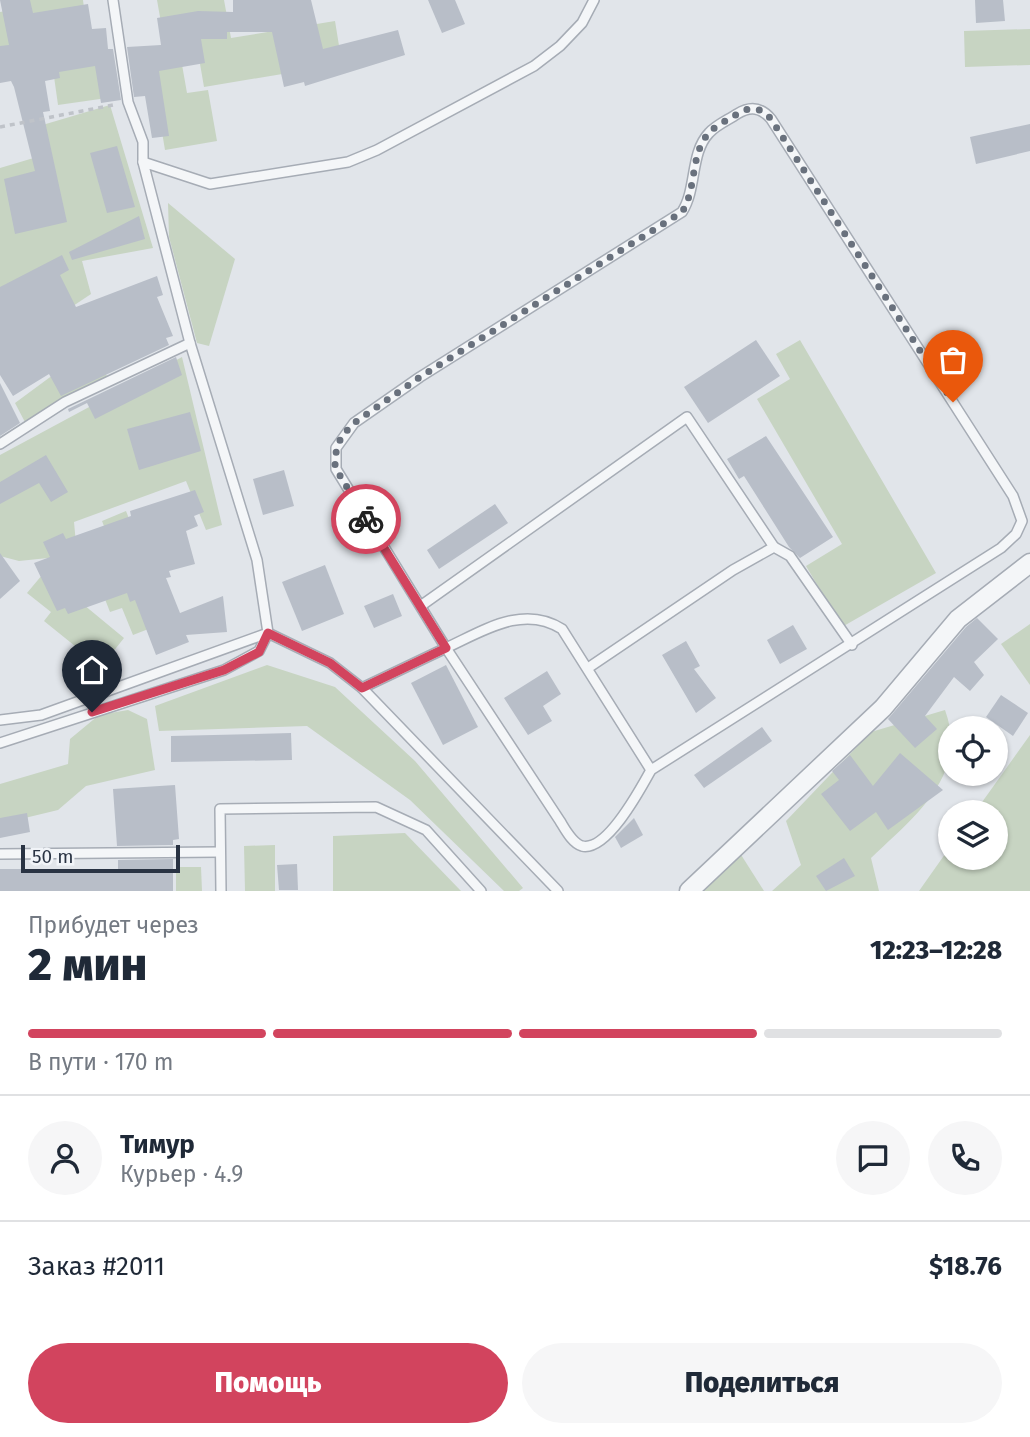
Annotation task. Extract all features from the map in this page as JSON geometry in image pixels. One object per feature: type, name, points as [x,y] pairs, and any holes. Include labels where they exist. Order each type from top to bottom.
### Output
[{"type":"street","points":[[689,891],[883,708],[958,619],[1030,563]]},
{"type":"lane","points":[[0,743],[224,670],[259,652],[268,633],[257,560],[190,343],[143,162],[143,142],[128,102],[113,0]]},
{"type":"lane","points":[[143,162],[210,184],[348,162],[377,150],[534,66],[560,46],[582,23],[594,0]]},
{"type":"lane","points":[[753,108],[766,113],[771,119],[1013,496],[1021,513],[1020,528],[1001,548],[852,645],[651,770],[618,822],[597,843],[582,846],[574,841],[559,821],[446,648],[422,605],[336,469],[336,448],[341,437],[354,423],[420,377],[682,212],[689,200],[697,161],[709,132],[745,109],[753,108]]},
{"type":"lane","points":[[0,443],[65,402],[190,343]]},
{"type":"lane","points":[[422,605],[687,418],[774,547],[790,556],[852,645]]},
{"type":"lane","points":[[588,668],[733,570],[774,547]]},
{"type":"lane","points":[[362,688],[504,622],[528,617],[547,619],[562,629],[651,770]]},
{"type":"lane","points":[[0,720],[41,715],[268,633],[330,663],[362,688],[558,891]]},
{"type":"lane","points":[[221,891],[220,808],[376,807],[426,830],[481,891]]},
{"type":"lane","points":[[0,854],[220,852]]},
{"type":"path","points":[[0,127],[128,102]]},
{"type":"green space","points":[[10,0],[83,0],[84,8],[45,42],[0,47],[0,12],[11,10]]},
{"type":"green space","points":[[157,0],[224,0],[231,38],[335,21],[342,64],[204,87],[194,29],[163,34]]},
{"type":"green space","points":[[1030,29],[1030,65],[965,67],[964,31]]},
{"type":"green space","points":[[98,34],[107,98],[58,105],[49,41]]},
{"type":"green space","points":[[178,42],[187,93],[208,90],[217,141],[165,150],[148,48]]},
{"type":"green space","points":[[110,105],[153,248],[82,261],[91,294],[70,308],[108,378],[26,424],[15,403],[57,372],[0,298],[0,168],[37,157],[29,129]]},
{"type":"green space","points":[[168,203],[235,259],[209,346],[197,343],[169,237]]},
{"type":"green space","points":[[800,340],[936,573],[842,627],[806,566],[842,544],[757,399],[790,379],[776,354]]},
{"type":"green space","points":[[182,357],[222,525],[206,530],[186,481],[74,522],[77,555],[19,561],[0,556],[0,455]]},
{"type":"green space","points":[[126,511],[169,621],[133,635],[122,608],[110,612],[87,553],[111,544],[102,521]]},
{"type":"green space","points":[[53,562],[78,600],[124,638],[101,667],[44,621],[51,612],[27,593]]},
{"type":"green space","points":[[1030,624],[1030,685],[1001,644]]},
{"type":"green space","points":[[267,665],[335,687],[415,761],[523,888],[519,891],[504,891],[410,800],[307,726],[159,731],[155,706]]},
{"type":"green space","points":[[128,710],[147,719],[155,770],[86,786],[58,810],[0,824],[0,784],[68,764],[70,739],[99,715]]},
{"type":"green space","points":[[945,710],[947,716],[938,716],[938,784],[920,810],[871,858],[879,891],[772,891],[801,865],[786,821],[871,732]]},
{"type":"green space","points":[[1030,735],[1030,891],[919,891],[938,864],[938,870],[1008,870],[1008,800],[984,800],[994,786],[1008,786],[1008,766]]},
{"type":"green space","points":[[405,833],[461,891],[333,891],[333,836]]},
{"type":"green space","points":[[275,845],[275,891],[245,891],[244,846]]},
{"type":"green space","points":[[738,850],[764,891],[694,891]]},
{"type":"green space","points":[[176,867],[201,867],[202,891],[176,891]]},
{"type":"building","points":[[0,0],[30,0],[33,13],[88,4],[92,29],[106,28],[108,49],[113,49],[121,100],[101,103],[95,66],[59,72],[60,78],[45,81],[50,111],[43,112],[67,222],[15,234],[4,179],[35,171],[14,87],[11,81],[0,83],[0,46],[9,45]]},
{"type":"building","points":[[233,0],[311,0],[323,49],[398,30],[405,55],[305,86],[304,82],[284,87],[272,32],[227,32],[227,39],[201,39],[205,63],[159,71],[169,136],[152,138],[145,96],[134,97],[127,47],[161,45],[157,18],[198,11],[233,12]]},
{"type":"building","points":[[428,0],[455,0],[465,24],[442,33]]},
{"type":"building","points":[[975,0],[1003,0],[1005,21],[976,23]]},
{"type":"building","points":[[1030,124],[1030,151],[976,164],[970,137]]},
{"type":"building","points":[[117,146],[135,207],[107,213],[90,153]]},
{"type":"building","points":[[139,216],[145,239],[72,260],[69,252]]},
{"type":"building","points":[[62,255],[69,270],[60,275],[76,307],[157,276],[163,295],[157,297],[173,336],[166,338],[169,345],[61,396],[49,374],[13,396],[0,375],[0,287]]},
{"type":"building","points":[[756,340],[780,376],[708,423],[684,387]]},
{"type":"building","points":[[176,357],[182,375],[95,419],[87,403],[69,412],[68,409]]},
{"type":"building","points":[[0,383],[20,423],[0,436]]},
{"type":"building","points":[[190,412],[201,451],[139,470],[127,429]]},
{"type":"building","points":[[766,436],[833,537],[800,558],[789,547],[744,476],[739,479],[727,459]]},
{"type":"building","points":[[46,455],[68,492],[51,502],[39,483],[0,504],[0,482]]},
{"type":"building","points":[[284,470],[294,506],[263,515],[253,479]]},
{"type":"building","points":[[195,490],[204,512],[194,516],[198,526],[186,531],[195,564],[169,571],[171,577],[166,578],[180,613],[223,596],[227,632],[186,635],[189,642],[156,655],[135,600],[130,602],[127,593],[68,614],[65,608],[57,611],[34,563],[50,557],[43,542],[63,533],[66,539],[131,516],[130,511]]},
{"type":"building","points":[[495,504],[508,523],[439,569],[427,550]]},
{"type":"building","points":[[0,553],[20,581],[0,599]]},
{"type":"building","points":[[325,565],[344,614],[302,631],[282,582]]},
{"type":"building","points":[[393,594],[402,616],[374,628],[364,606]]},
{"type":"building","points":[[977,618],[998,639],[974,662],[984,675],[970,691],[954,677],[925,716],[937,729],[915,748],[888,719],[966,627]]},
{"type":"building","points":[[793,625],[807,649],[780,664],[767,640]]},
{"type":"building","points":[[686,641],[700,666],[694,669],[716,698],[696,713],[662,655]]},
{"type":"building","points":[[446,665],[478,727],[443,745],[411,683]]},
{"type":"building","points":[[547,671],[561,694],[543,706],[552,721],[528,735],[504,698]]},
{"type":"building","points":[[1001,695],[1028,713],[1013,736],[1008,732],[1008,716],[987,716]]},
{"type":"building","points":[[762,727],[772,741],[704,788],[694,775]]},
{"type":"building","points":[[291,733],[292,760],[171,762],[171,736]]},
{"type":"building","points":[[900,753],[943,790],[888,830],[876,812],[850,831],[821,794],[839,780],[832,771],[850,755],[873,786]]},
{"type":"building","points":[[175,785],[179,839],[173,840],[173,845],[117,846],[113,789]]},
{"type":"building","points":[[27,813],[30,832],[0,838],[0,818]]},
{"type":"building","points":[[634,818],[643,835],[621,848],[615,837]]},
{"type":"building","points":[[844,858],[855,876],[826,891],[816,876]]},
{"type":"building","points":[[173,859],[173,891],[0,891],[0,869],[118,869],[118,860]]},
{"type":"building","points":[[297,864],[298,890],[279,890],[277,865]]},
{"type":"way so far","points":[[366,519],[336,469],[334,459],[341,437],[354,423],[420,377],[682,212],[689,200],[697,161],[709,132],[745,109],[760,110],[771,119],[953,402]]},
{"type":"route","points":[[92,712],[224,670],[259,652],[268,633],[330,663],[362,688],[446,648],[422,605],[366,519]]}]
